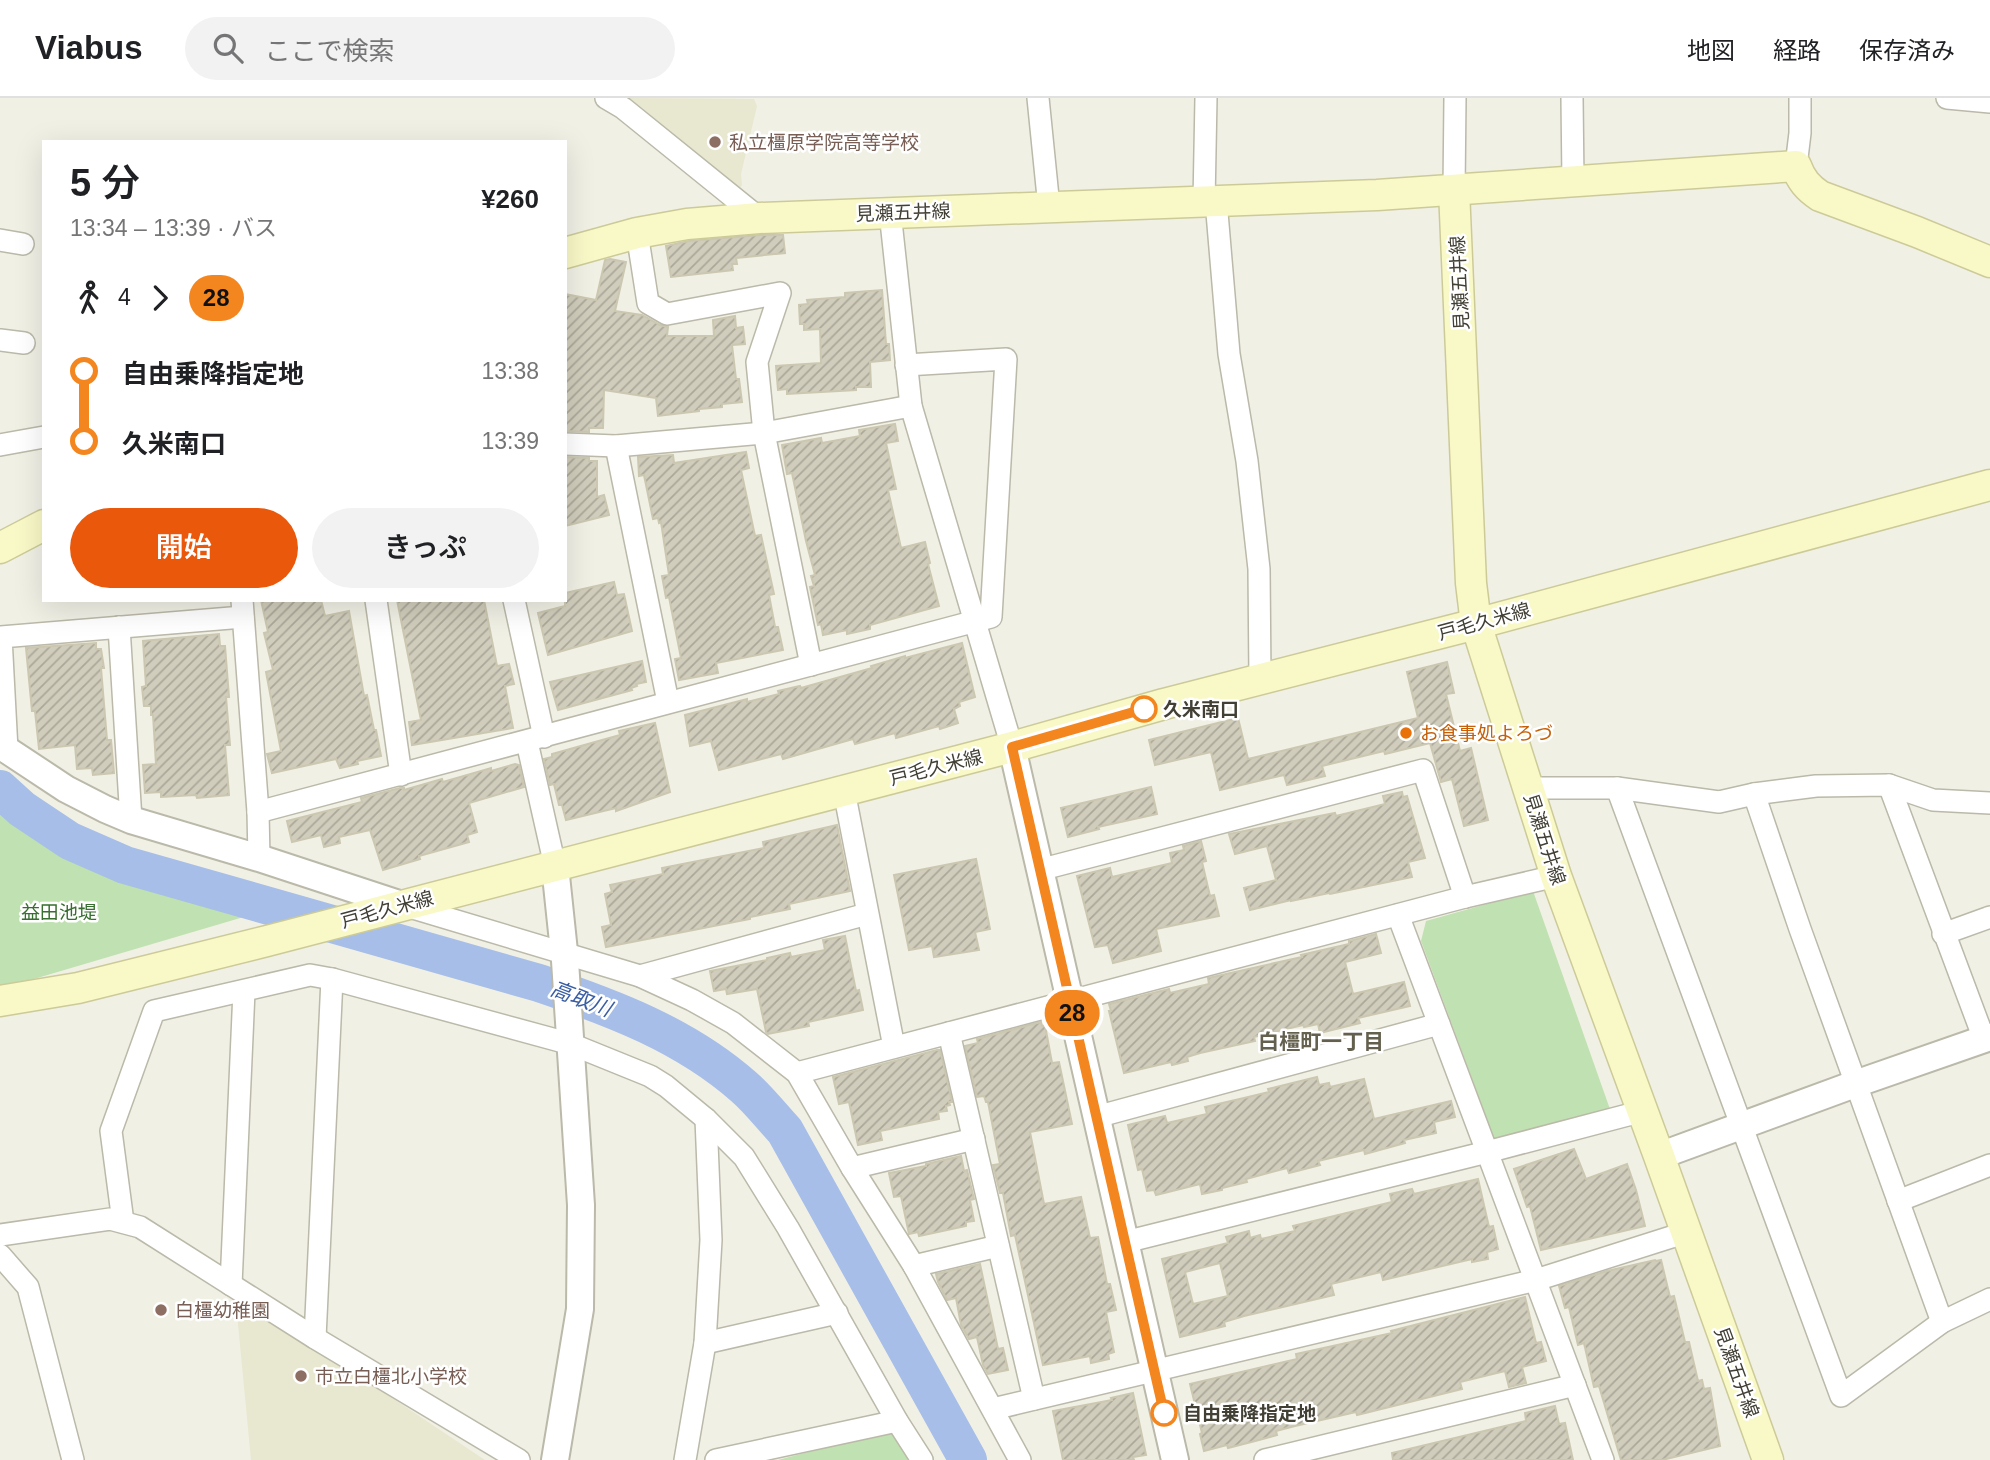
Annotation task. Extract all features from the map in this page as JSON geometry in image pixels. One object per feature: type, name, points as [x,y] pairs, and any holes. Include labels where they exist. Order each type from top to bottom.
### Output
[{"type":"main road","name":"見瀬五井線","points":[[567,252],[637,233],[687,224],[759,218],[1377,195],[1796,166]]},
{"type":"main road","points":[[1796,166],[1808,188],[1820,196],[1990,262]]},
{"type":"main road","name":"見瀬五井線","points":[[1454,190],[1471,583],[1476,624],[1556,876],[1687,1232],[1766,1460]]},
{"type":"main road","name":"戸毛久米線","points":[[0,1001],[78,988],[267,941],[1012,747],[1164,704],[1476,624],[1990,485]]},
{"type":"main road","points":[[0,548],[42,526]]},
{"type":"street","points":[[606,98],[623,108],[759,218]]},
{"type":"street","points":[[1038,98],[1049,207]]},
{"type":"street","points":[[1206,98],[1210,202],[1228,354],[1247,461],[1259,569],[1260,679]]},
{"type":"street","points":[[1454,190],[1455,98]]},
{"type":"street","points":[[1572,98],[1573,181]]},
{"type":"street","points":[[1796,166],[1800,134],[1800,98]]},
{"type":"street","points":[[1947,98],[1990,102]]},
{"type":"street","points":[[890,212],[911,406],[1012,747],[1175,1460]]},
{"type":"street","points":[[637,233],[648,303],[667,314],[780,293],[757,362],[764,433],[811,665]]},
{"type":"street","points":[[0,240],[23,244]]},
{"type":"street","points":[[0,340],[24,343]]},
{"type":"street","points":[[258,812],[991,617],[1006,359],[906,365]]},
{"type":"street","points":[[567,444],[616,446],[764,433],[911,406]]},
{"type":"street","points":[[0,445],[42,437]]},
{"type":"street","points":[[616,446],[668,702]]},
{"type":"street","points":[[376,602],[401,775]]},
{"type":"street","points":[[514,602],[555,866],[565,957],[581,1205],[580,1309],[555,1460]]},
{"type":"street","points":[[259,858],[258,812],[242,608],[119,627],[1,637],[4,747],[66,789],[131,820],[259,858],[392,908],[640,976],[733,1023],[797,1073],[852,1168],[914,1266],[1020,1460]]},
{"type":"street","points":[[119,627],[131,820]]},
{"type":"street","points":[[1040,870],[1423,770],[1465,897]]},
{"type":"street","points":[[1528,788],[1617,788],[1719,802],[1754,794],[1816,786],[1888,785],[1933,800],[1990,803]]},
{"type":"street","points":[[1659,1156],[1987,1038],[1943,934],[1888,785]]},
{"type":"street","points":[[1617,788],[1841,1396],[1942,1322],[1990,1299]]},
{"type":"street","points":[[844,790],[894,1047]]},
{"type":"street","points":[[1754,794],[1855,1084],[1942,1322]]},
{"type":"street","points":[[797,1073],[1465,897],[1556,876]]},
{"type":"street","points":[[640,976],[866,914]]},
{"type":"street","points":[[1398,915],[1603,1460]]},
{"type":"street","points":[[1943,934],[1990,917]]},
{"type":"street","points":[[123,1222],[111,1131],[155,1012],[310,975],[570,1036],[666,1086],[706,1118],[744,1157],[922,1460]]},
{"type":"street","points":[[315,1338],[332,979]]},
{"type":"street","points":[[231,1285],[244,990]]},
{"type":"street","points":[[1096,1117],[1439,1024]]},
{"type":"street","points":[[949,1033],[1034,1399]]},
{"type":"street","points":[[1125,1242],[1643,1111]]},
{"type":"street","points":[[685,1460],[705,1343],[711,1240],[706,1118]]},
{"type":"street","points":[[852,1168],[974,1139]]},
{"type":"street","points":[[1898,1200],[1990,1165]]},
{"type":"street","points":[[0,1235],[110,1219],[140,1227],[315,1338],[519,1460]]},
{"type":"street","points":[[993,1409],[1536,1280],[1687,1232]]},
{"type":"street","points":[[914,1266],[999,1247]]},
{"type":"street","points":[[0,1255],[28,1287],[73,1460]]},
{"type":"street","points":[[705,1343],[837,1312]]},
{"type":"street","points":[[1265,1460],[1575,1385]]},
{"type":"street","points":[[716,1460],[897,1421]]},
{"type":"shaded area","name":"私立橿原学院高等学校","points":[[628,98],[754,99],[757,106],[741,174],[742,185],[738,190]]},
{"type":"shaded area","name":"市立白橿北小学校","points":[[235,1293],[485,1460],[251,1460]]},
{"type":"green space","name":"益田池堤","points":[[0,802],[15,817],[69,853],[190,902],[247,916],[0,989]]},
{"type":"green space","points":[[1533,891],[1611,1112],[1507,1141],[1494,1138],[1421,941],[1426,921]]},
{"type":"green space","points":[[891,1430],[908,1460],[778,1460]]},
{"type":"building","points":[[783,235],[785,253],[736,258],[737,264],[732,264],[733,270],[671,277],[666,246],[689,241]]},
{"type":"building","points":[[605,260],[626,262],[615,311],[642,315],[668,327],[667,336],[714,336],[713,320],[735,316],[736,328],[743,327],[745,344],[732,345],[742,402],[658,416],[656,398],[604,390],[603,428],[589,428],[589,432],[567,431],[567,294],[596,300]]},
{"type":"building","points":[[882,290],[886,344],[889,344],[890,360],[870,362],[871,387],[787,394],[787,389],[778,390],[776,366],[821,363],[820,329],[804,330],[804,324],[800,324],[799,305],[808,304],[807,300],[845,297],[845,293]]},
{"type":"building","points":[[895,424],[898,441],[886,443],[896,489],[888,490],[901,548],[925,542],[939,606],[870,625],[870,629],[823,635],[821,624],[818,625],[810,587],[814,586],[811,576],[815,575],[792,473],[787,474],[782,445],[821,438],[822,443],[860,436],[859,430]]},
{"type":"building","points":[[746,452],[749,468],[741,470],[755,536],[761,535],[774,594],[769,595],[775,627],[778,627],[783,650],[716,663],[718,673],[679,680],[675,659],[681,658],[662,576],[669,575],[661,522],[659,523],[658,518],[653,519],[644,475],[639,476],[638,457],[673,455],[674,463]]},
{"type":"building","points":[[567,457],[597,461],[597,497],[604,495],[609,515],[567,526]]},
{"type":"building","points":[[614,582],[617,595],[624,594],[632,631],[548,655],[538,613],[565,606],[567,593]]},
{"type":"building","points":[[261,602],[322,602],[325,616],[349,611],[364,696],[367,695],[381,756],[340,768],[336,759],[272,773],[267,754],[281,751],[266,672],[273,670],[264,633],[268,632]]},
{"type":"building","points":[[397,602],[484,602],[497,666],[509,664],[514,684],[505,686],[513,728],[412,745],[409,722],[421,720]]},
{"type":"building","points":[[219,634],[220,646],[225,646],[229,697],[226,697],[230,745],[225,745],[229,795],[197,798],[196,795],[161,797],[161,792],[145,793],[143,765],[156,764],[153,715],[151,706],[144,706],[142,687],[146,686],[143,641]]},
{"type":"building","points":[[96,643],[96,649],[101,649],[104,668],[101,668],[107,740],[111,740],[114,773],[93,775],[92,768],[77,769],[75,745],[39,749],[26,648]]},
{"type":"building","points":[[962,643],[975,697],[959,702],[960,706],[954,709],[958,723],[896,738],[895,733],[855,744],[853,739],[783,759],[781,754],[719,770],[711,741],[690,746],[685,715],[779,694],[778,691],[800,686],[801,688],[905,656]]},
{"type":"building","points":[[642,661],[646,682],[636,684],[632,690],[558,710],[550,682]]},
{"type":"building","points":[[1447,662],[1454,693],[1446,694],[1460,751],[1471,748],[1488,820],[1464,826],[1452,779],[1441,782],[1430,743],[1322,766],[1325,776],[1287,785],[1284,775],[1220,790],[1211,752],[1155,765],[1149,740],[1238,718],[1248,759],[1418,718],[1407,672]]},
{"type":"building","points":[[655,723],[670,792],[616,811],[616,808],[566,820],[554,784],[550,785],[544,759],[552,757],[552,754],[620,735],[619,731]]},
{"type":"building","points":[[519,765],[524,787],[469,803],[477,832],[467,835],[469,842],[419,856],[420,859],[383,870],[370,830],[339,837],[340,843],[324,847],[321,835],[292,842],[287,821],[362,802],[361,798],[400,788],[404,790],[442,779],[443,782]]},
{"type":"building","points":[[1151,787],[1157,814],[1098,827],[1099,829],[1068,837],[1061,808]]},
{"type":"building","points":[[1402,792],[1403,797],[1407,796],[1425,858],[1408,862],[1412,877],[1250,910],[1244,888],[1276,880],[1267,846],[1235,854],[1229,834],[1335,813],[1336,816],[1385,804],[1383,796]]},
{"type":"building","points":[[837,825],[850,891],[789,904],[790,909],[750,919],[606,947],[602,927],[611,925],[605,894],[612,892],[610,885],[663,874],[662,868],[764,848],[763,842]]},
{"type":"building","points":[[1201,841],[1206,861],[1202,862],[1210,896],[1214,895],[1219,916],[1156,929],[1161,951],[1113,963],[1108,945],[1095,947],[1077,876],[1110,868],[1112,877],[1172,863],[1170,853],[1184,850],[1183,846]]},
{"type":"building","points":[[976,859],[990,929],[975,932],[979,950],[934,957],[932,946],[909,950],[894,875]]},
{"type":"building","points":[[1376,934],[1381,953],[1345,962],[1353,994],[1404,982],[1410,1006],[1358,1018],[1360,1023],[1320,1033],[1318,1024],[1303,1025],[1254,1037],[1255,1041],[1187,1057],[1188,1061],[1172,1065],[1171,1062],[1124,1073],[1109,1004],[1169,989],[1170,993],[1209,984],[1208,978],[1302,957],[1301,955],[1349,944],[1349,941]]},
{"type":"building","points":[[845,936],[856,991],[859,990],[863,1010],[808,1022],[809,1026],[768,1034],[757,989],[727,994],[726,989],[714,991],[710,971],[790,953],[791,957],[825,950],[823,940]]},
{"type":"building","points":[[1041,1022],[1042,1026],[1045,1025],[1052,1063],[1059,1062],[1072,1124],[1030,1132],[1044,1204],[1081,1197],[1090,1238],[1098,1237],[1107,1284],[1110,1284],[1116,1310],[1106,1312],[1114,1352],[1108,1354],[1109,1359],[1091,1363],[1090,1356],[1043,1365],[1015,1235],[1011,1236],[1003,1193],[1000,1193],[993,1165],[1000,1164],[988,1102],[984,1096],[977,1097],[965,1046],[978,1043],[977,1039]]},
{"type":"building","points":[[940,1050],[952,1102],[946,1106],[947,1111],[938,1112],[939,1119],[880,1131],[882,1140],[858,1145],[849,1102],[839,1104],[833,1077]]},
{"type":"building","points":[[1317,1077],[1319,1085],[1329,1083],[1330,1087],[1364,1079],[1374,1119],[1451,1101],[1455,1117],[1434,1122],[1436,1133],[1404,1140],[1405,1143],[1365,1154],[1364,1150],[1318,1161],[1320,1165],[1289,1173],[1287,1168],[1246,1179],[1247,1182],[1222,1190],[1202,1194],[1200,1184],[1156,1195],[1154,1190],[1147,1191],[1142,1169],[1138,1170],[1128,1125],[1165,1116],[1167,1123],[1207,1114],[1205,1107]]},
{"type":"building","points":[[1574,1149],[1586,1179],[1627,1164],[1645,1226],[1541,1250],[1530,1206],[1527,1207],[1514,1169]]},
{"type":"building","points":[[961,1156],[974,1199],[970,1200],[974,1221],[966,1222],[966,1226],[919,1236],[918,1232],[909,1234],[901,1196],[894,1197],[889,1173]]},
{"type":"building","points":[[1478,1179],[1489,1227],[1493,1226],[1498,1249],[1487,1252],[1488,1259],[1472,1262],[1472,1259],[1383,1280],[1381,1272],[1331,1284],[1334,1295],[1244,1316],[1224,1322],[1225,1326],[1180,1337],[1162,1259],[1228,1243],[1226,1237],[1249,1231],[1250,1238],[1260,1235],[1261,1239],[1295,1231],[1293,1226],[1392,1202],[1390,1194],[1412,1189],[1414,1194]],"holes":[[[1220,1263],[1228,1296],[1193,1304],[1185,1272]]]},
{"type":"building","points":[[1661,1260],[1670,1297],[1674,1296],[1698,1381],[1702,1380],[1704,1389],[1710,1388],[1720,1446],[1662,1460],[1621,1460],[1599,1386],[1594,1387],[1584,1343],[1578,1345],[1569,1307],[1565,1308],[1559,1286]]},
{"type":"building","points":[[980,1264],[998,1349],[1003,1348],[1008,1370],[988,1374],[983,1365],[977,1337],[969,1339],[961,1325],[956,1298],[947,1300],[936,1274]]},
{"type":"building","points":[[1525,1297],[1536,1343],[1541,1342],[1546,1361],[1522,1367],[1526,1383],[1509,1387],[1505,1371],[1460,1382],[1462,1389],[1357,1415],[1356,1412],[1295,1426],[1276,1431],[1277,1435],[1259,1440],[1204,1451],[1190,1384],[1297,1359],[1296,1354],[1392,1333],[1391,1331]]},
{"type":"building","points":[[1133,1393],[1146,1455],[1133,1457],[1134,1460],[1063,1460],[1053,1411],[1112,1400],[1111,1398]]},
{"type":"building","points":[[1555,1406],[1559,1424],[1565,1423],[1573,1460],[1393,1460],[1392,1453],[1526,1421],[1525,1413]]},
{"type":"waterway","name":"高取川","points":[[0,789],[22,809],[70,841],[125,865],[539,983],[621,1013],[697,1052],[749,1092],[785,1131],[968,1460]]},
{"type":"bus line","name":"28","points":[[1144,709],[1012,747],[1164,1413]]},
{"type":"place","name":"私立橿原学院高等学校","points":[[715,142]]},
{"type":"place","name":"久米南口","points":[[1144,709]]},
{"type":"place","name":"お食事処よろづ","points":[[1406,733]]},
{"type":"place","name":"白橿幼稚園","points":[[161,1310]]},
{"type":"place","name":"市立白橿北小学校","points":[[301,1376]]},
{"type":"place","name":"自由乗降指定地","points":[[1164,1413]]},
{"type":"district","name":"白橿町一丁目","points":[[1321,1042]]}]
